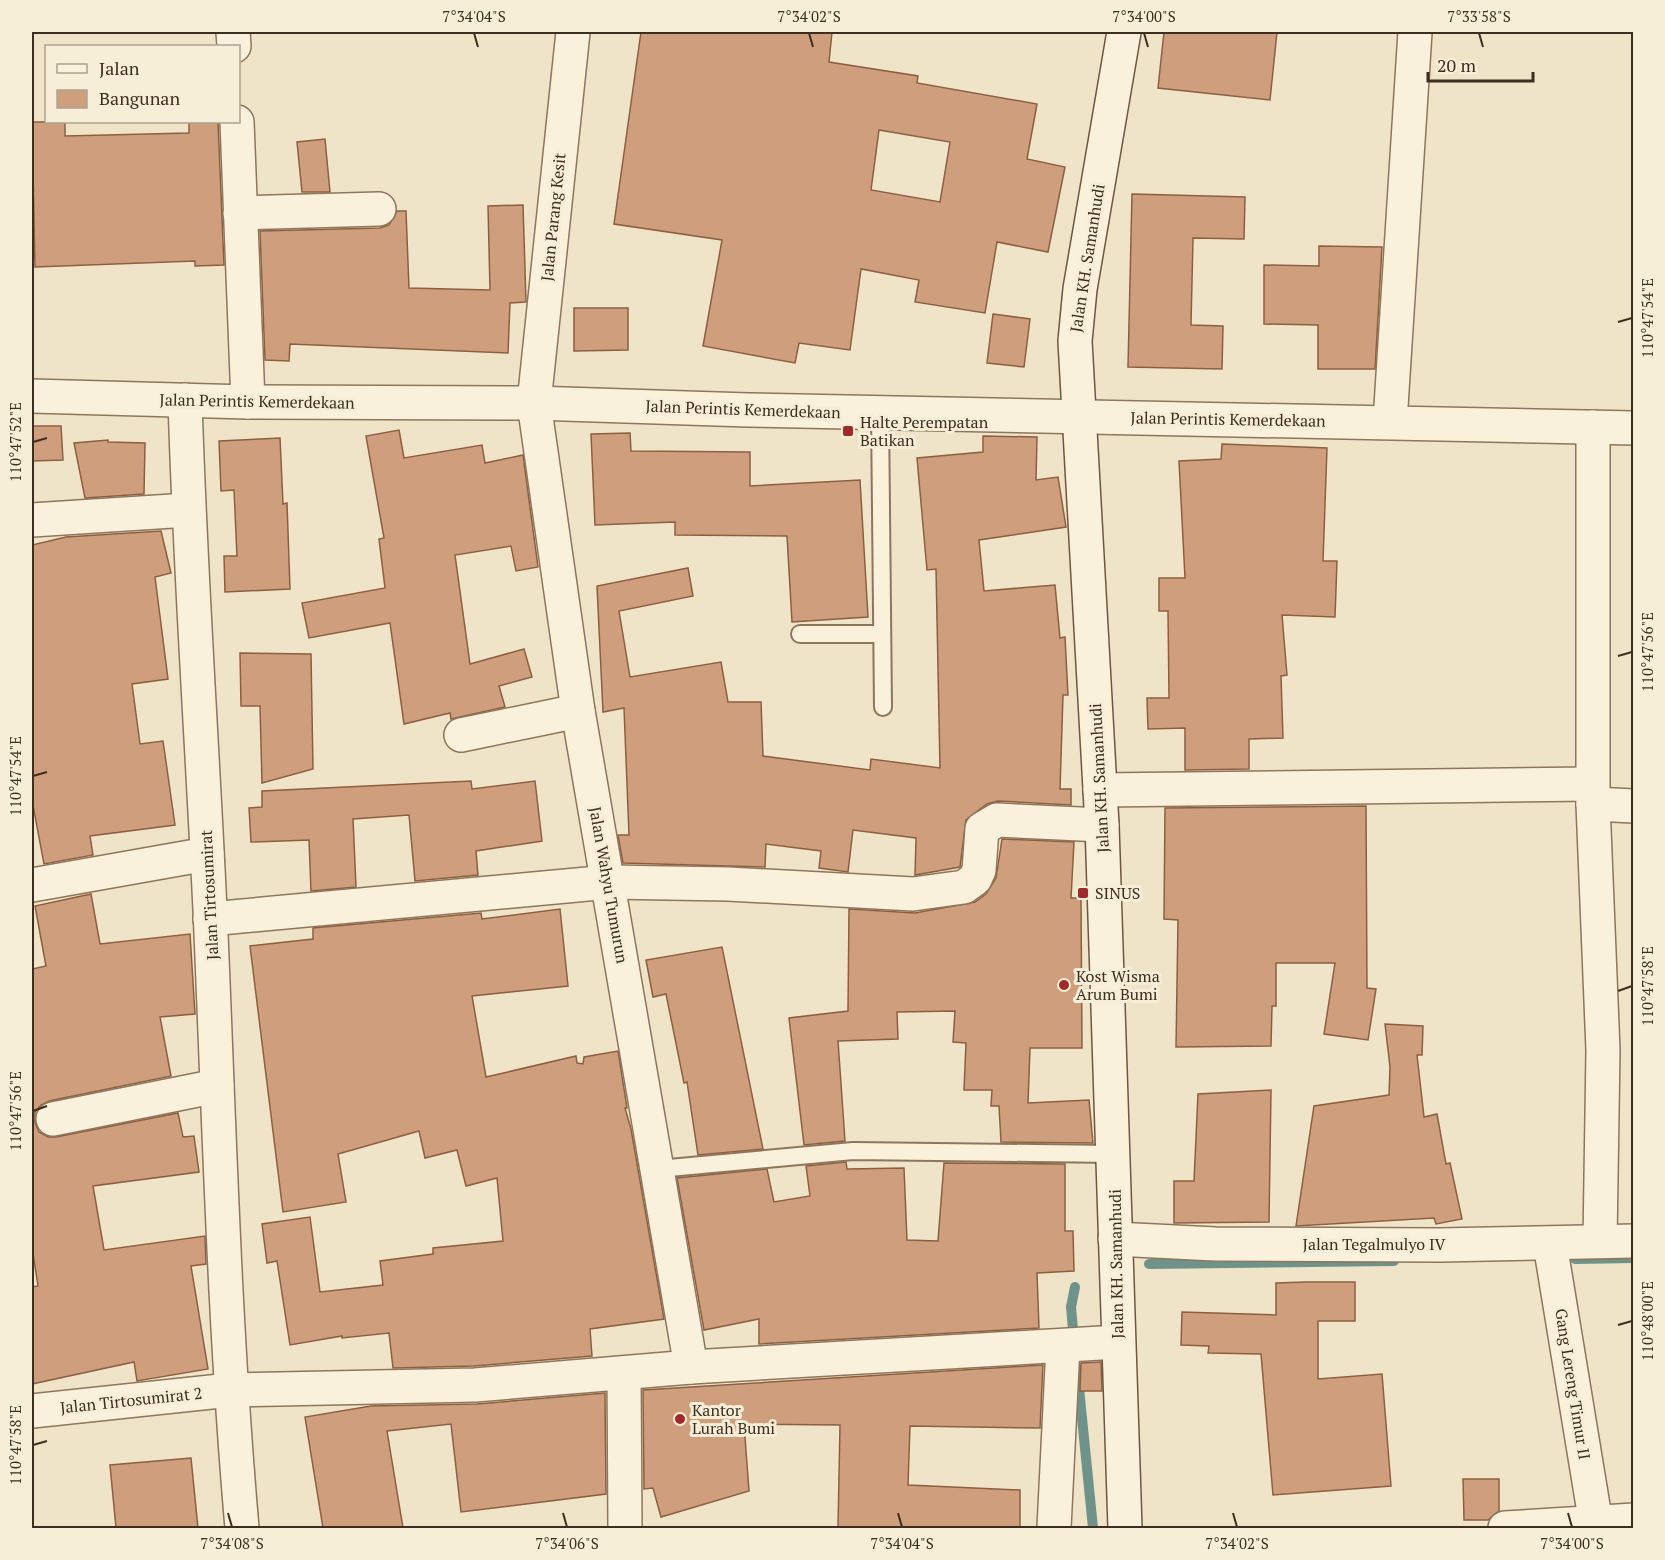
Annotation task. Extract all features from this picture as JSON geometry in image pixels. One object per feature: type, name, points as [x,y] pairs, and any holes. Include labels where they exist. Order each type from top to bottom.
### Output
[{"type":"street","name":"Jalan Parang Kesit","points":[[534,403],[573,32]]},
{"type":"street","name":"Jalan KH. Samanhudi","points":[[1124,32],[1080,289],[1075,341],[1075,380],[1102,825],[1125,1528]]},
{"type":"street","points":[[1390,422],[1415,32]]},
{"type":"street","points":[[237,123],[248,402]]},
{"type":"street","points":[[240,213],[379,209]]},
{"type":"street","name":"Jalan Perintis Kemerdekaan","points":[[32,396],[248,402],[534,403],[1634,428]]},
{"type":"street","name":"Jalan Tirtosumirat","points":[[185,400],[188,510],[207,854],[230,1390],[242,1528]]},
{"type":"street","name":"Jalan Wahyu Tumurun","points":[[534,403],[578,711],[691,1367]]},
{"type":"street","points":[[1593,427],[1592,794],[1603,1050],[1600,1241]]},
{"type":"street","points":[[32,520],[188,510]]},
{"type":"street","points":[[461,735],[578,711]]},
{"type":"street","points":[[1100,790],[1592,794],[1634,806]]},
{"type":"street","points":[[210,918],[609,882],[728,884],[914,894],[964,886],[975,879],[979,870],[982,829],[990,822],[997,820],[1102,825]]},
{"type":"street","points":[[32,885],[207,854]]},
{"type":"street","points":[[53,1119],[217,1086]]},
{"type":"street","name":"Jalan Tegalmulyo IV","points":[[1115,1239],[1552,1255],[1600,1241],[1634,1241]]},
{"type":"street","name":"Gang Lereng Timur II","points":[[1552,1255],[1596,1524]]},
{"type":"street","name":"Jalan Tirtosumirat 2","points":[[32,1411],[230,1390],[475,1385],[691,1367],[1118,1342]]},
{"type":"street","points":[[1054,1528],[1071,1346]]},
{"type":"street","points":[[624,1373],[625,1528]]},
{"type":"street","points":[[1505,1528],[1634,1520]]},
{"type":"lane","points":[[880,412],[883,707]]},
{"type":"lane","points":[[800,634],[882,634]]},
{"type":"lane","points":[[658,1169],[853,1150],[1114,1154]]},
{"type":"building","points":[[641,32],[832,32],[829,62],[918,76],[917,83],[1037,104],[1027,159],[1065,167],[1048,252],[997,242],[985,313],[915,302],[919,280],[861,269],[850,350],[799,343],[795,363],[703,346],[722,240],[614,224]],"holes":[[[879,130],[950,142],[940,202],[871,190]]]},
{"type":"building","points":[[1164,32],[1277,32],[1270,100],[1158,88]]},
{"type":"building","points":[[32,122],[65,123],[65,136],[189,133],[189,123],[218,123],[224,265],[195,266],[195,261],[35,267]]},
{"type":"building","points":[[325,139],[330,192],[302,192],[297,142]]},
{"type":"building","points":[[1132,194],[1245,197],[1244,239],[1193,238],[1191,325],[1223,326],[1222,369],[1128,367]]},
{"type":"building","points":[[523,205],[526,302],[510,303],[508,353],[290,344],[289,361],[265,360],[260,231],[380,228],[389,225],[397,211],[406,211],[409,288],[490,290],[488,206]]},
{"type":"building","points":[[1319,246],[1382,247],[1375,369],[1318,369],[1318,325],[1264,324],[1264,265],[1319,266]]},
{"type":"building","points":[[574,308],[628,308],[628,350],[574,351]]},
{"type":"building","points":[[993,314],[1030,319],[1024,367],[987,363]]},
{"type":"building","points":[[32,426],[61,426],[63,460],[32,461]]},
{"type":"building","points":[[399,430],[404,458],[482,445],[485,463],[523,455],[538,567],[516,571],[511,546],[455,555],[470,664],[524,649],[532,677],[499,686],[505,707],[451,719],[450,713],[404,724],[390,623],[309,638],[302,603],[385,588],[379,539],[384,538],[366,436]]},
{"type":"building","points":[[630,433],[631,451],[750,452],[750,486],[860,480],[868,617],[792,622],[787,536],[675,535],[675,522],[595,525],[591,434]]},
{"type":"building","points":[[983,436],[1037,437],[1036,480],[1058,477],[1066,527],[979,540],[984,591],[1055,585],[1060,638],[1065,637],[1068,695],[1063,695],[1060,789],[1071,789],[1071,805],[998,801],[987,804],[966,820],[960,867],[915,875],[916,838],[853,830],[848,872],[819,868],[821,851],[766,844],[765,867],[623,863],[618,835],[629,835],[624,708],[603,712],[597,586],[688,568],[693,596],[619,611],[630,677],[721,662],[728,702],[761,702],[763,756],[870,770],[871,759],[940,768],[936,569],[927,570],[917,458],[983,452]]},
{"type":"building","points":[[280,438],[283,504],[287,503],[290,589],[225,592],[224,556],[237,556],[234,490],[221,491],[219,441]]},
{"type":"building","points":[[108,440],[108,442],[145,443],[144,494],[85,498],[74,443]]},
{"type":"building","points":[[1222,444],[1327,448],[1323,561],[1337,561],[1335,617],[1282,615],[1287,675],[1281,676],[1283,738],[1249,739],[1249,769],[1185,770],[1185,728],[1148,729],[1147,698],[1169,698],[1168,611],[1159,611],[1159,578],[1185,578],[1179,461],[1221,459]]},
{"type":"building","points":[[161,531],[171,573],[155,577],[168,679],[132,684],[140,744],[163,741],[175,825],[90,836],[93,855],[44,864],[32,800],[32,545],[66,537]]},
{"type":"building","points":[[240,653],[311,654],[313,769],[262,783],[260,706],[241,706]]},
{"type":"building","points":[[471,781],[472,789],[535,781],[542,841],[476,851],[478,875],[415,881],[409,815],[353,819],[356,887],[311,891],[309,840],[251,842],[249,808],[262,807],[262,791]]},
{"type":"building","points":[[1366,806],[1367,988],[1376,989],[1368,1040],[1324,1034],[1335,963],[1276,963],[1276,1006],[1272,1006],[1271,1046],[1176,1047],[1178,920],[1164,919],[1165,808]]},
{"type":"building","points":[[1002,839],[1074,842],[1071,898],[1081,898],[1082,1048],[1030,1048],[1028,1103],[1089,1100],[1093,1143],[1001,1142],[999,1106],[991,1106],[992,1090],[964,1090],[966,1043],[953,1042],[955,1011],[897,1012],[898,1039],[838,1041],[845,1141],[804,1145],[789,1018],[848,1011],[849,909],[915,913],[975,902],[986,894],[996,878]]},
{"type":"building","points":[[91,894],[100,944],[190,934],[195,1014],[160,1017],[171,1076],[49,1101],[35,1112],[35,1123],[39,1132],[48,1137],[56,1137],[178,1113],[183,1137],[194,1136],[199,1172],[93,1186],[104,1250],[205,1236],[206,1264],[191,1266],[208,1369],[137,1381],[134,1362],[32,1384],[32,1287],[38,1286],[32,1247],[32,969],[46,966],[35,906]]},
{"type":"building","points":[[560,909],[568,986],[472,996],[486,1077],[576,1056],[577,1063],[583,1064],[584,1057],[618,1051],[627,1108],[625,1108],[631,1129],[664,1319],[590,1329],[592,1356],[474,1366],[393,1368],[389,1333],[342,1338],[342,1336],[290,1345],[277,1261],[267,1263],[262,1224],[310,1217],[320,1292],[383,1285],[380,1261],[433,1254],[433,1248],[503,1241],[497,1178],[466,1186],[457,1150],[425,1158],[419,1131],[338,1154],[346,1202],[283,1212],[250,946],[313,939],[313,928],[481,913],[482,919]]},
{"type":"building","points":[[722,947],[763,1149],[698,1155],[687,1082],[684,1083],[666,994],[653,997],[646,960]]},
{"type":"building","points":[[1385,1024],[1423,1026],[1422,1055],[1417,1055],[1424,1117],[1437,1114],[1446,1164],[1450,1163],[1462,1219],[1436,1224],[1434,1218],[1296,1226],[1314,1106],[1389,1095],[1390,1067]]},
{"type":"building","points":[[1271,1090],[1269,1222],[1174,1223],[1174,1181],[1194,1181],[1198,1094]]},
{"type":"building","points":[[846,1162],[847,1169],[904,1168],[907,1240],[938,1241],[944,1163],[1065,1164],[1065,1231],[1073,1231],[1074,1271],[1037,1273],[1039,1328],[759,1344],[759,1319],[704,1330],[677,1178],[767,1169],[774,1202],[810,1196],[806,1166]]},
{"type":"building","points":[[1355,1282],[1355,1321],[1318,1321],[1318,1379],[1382,1374],[1391,1486],[1273,1495],[1261,1354],[1208,1353],[1209,1346],[1181,1345],[1182,1312],[1276,1315],[1276,1283]]},
{"type":"building","points":[[1101,1362],[1102,1391],[1080,1391],[1081,1363]]},
{"type":"building","points":[[1043,1365],[1040,1428],[910,1426],[908,1485],[1020,1490],[1020,1528],[838,1528],[840,1425],[744,1424],[749,1491],[661,1517],[653,1488],[644,1489],[643,1390]]},
{"type":"building","points":[[605,1393],[606,1494],[461,1512],[451,1424],[387,1431],[403,1528],[323,1528],[305,1417],[371,1406],[477,1404]]},
{"type":"building","points":[[191,1458],[198,1528],[116,1528],[110,1465]]},
{"type":"building","points":[[1463,1479],[1499,1479],[1499,1511],[1488,1520],[1464,1520]]},
{"type":"waterway","points":[[1575,1259],[1634,1258]]},
{"type":"waterway","points":[[1149,1264],[1394,1261]]},
{"type":"waterway","points":[[1074,1340],[1071,1307],[1075,1287]]},
{"type":"waterway","points":[[1077,1368],[1093,1528]]},
{"type":"place","name":"Halte Perempatan Batikan","points":[[848,431]]},
{"type":"place","name":"SINUS","points":[[1083,893]]},
{"type":"place","name":"Kost Wisma Arum Bumi","points":[[1064,985]]},
{"type":"place","name":"Kantor Lurah Bumi","points":[[680,1419]]}]
